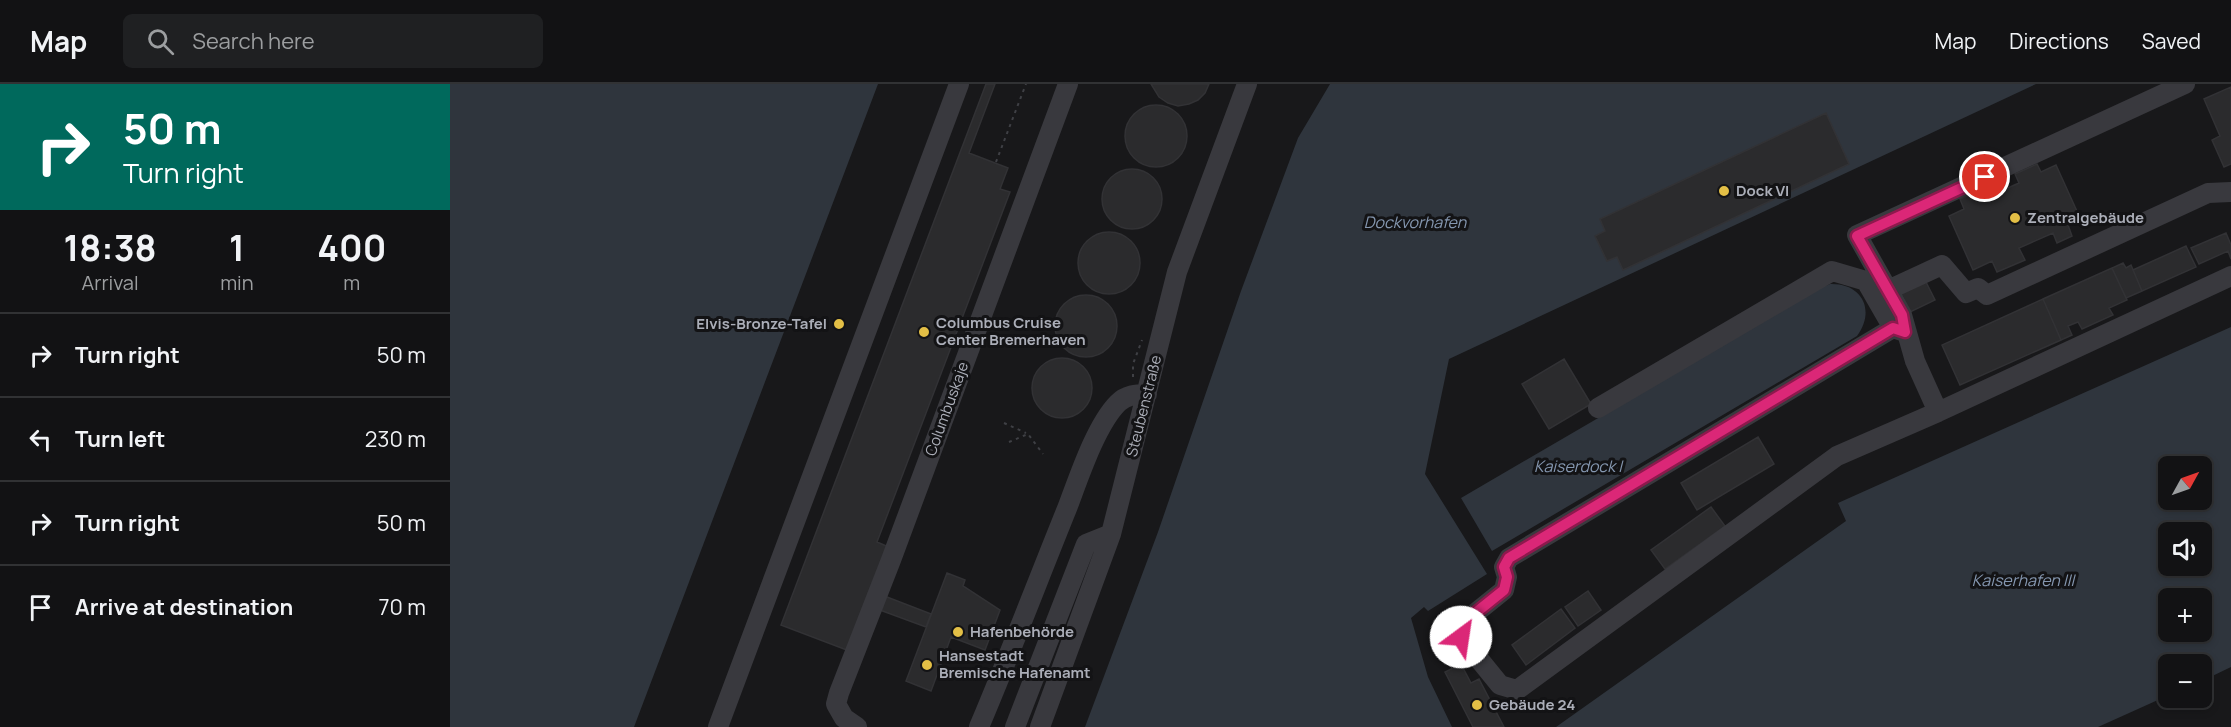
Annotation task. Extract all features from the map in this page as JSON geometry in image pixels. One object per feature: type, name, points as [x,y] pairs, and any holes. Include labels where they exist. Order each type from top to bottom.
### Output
[{"type":"street","points":[[718,727],[959,84]]},
{"type":"street","name":"Columbuskaje","points":[[857,727],[844,718],[836,704],[839,693],[891,560],[1068,84]]},
{"type":"street","name":"Steubenstraße","points":[[1040,727],[1111,534],[1177,272],[1247,84]]},
{"type":"street","points":[[2185,84],[1857,236],[1902,315],[1899,330],[1509,558],[1504,567],[1507,577],[1504,590],[1463,623],[1459,630],[1461,637],[1500,685],[1517,690],[1527,685],[1838,456],[2231,276]]},
{"type":"street","points":[[1888,290],[1942,265],[1966,293],[1978,288],[1987,295],[2208,193],[2231,192]]},
{"type":"street","points":[[1598,408],[1832,271],[1866,281],[1899,330],[1938,412]]},
{"type":"street","points":[[979,727],[1103,423],[1117,404],[1125,398],[1133,394],[1147,394]]},
{"type":"street","points":[[1015,727],[1086,544],[1111,534]]},
{"type":"path","points":[[996,162],[1026,84]]},
{"type":"path","points":[[1004,423],[1028,434],[1043,454]]},
{"type":"path","points":[[1009,442],[1028,434]]},
{"type":"water","points":[[450,84],[878,84],[634,727],[450,727]]},
{"type":"water","name":"Dockvorhafen","points":[[1330,84],[2036,84],[1449,359],[1425,474],[1487,574],[1428,611],[1424,607],[1411,618],[1428,677],[1452,727],[1085,727],[1158,532],[1241,291],[1298,138]]},
{"type":"water","name":"Kaiserdock I","points":[[1830,284],[1850,288],[1863,300],[1865,317],[1857,336],[1492,551],[1461,498]]},
{"type":"water","name":"Kaiserhafen III","points":[[2231,327],[2231,667],[2212,676],[2212,654],[2158,654],[2158,700],[2098,727],[1556,727],[1846,521],[1838,503]]},
{"type":"building","name":"Columbus Cruise Center Bremerhaven","points":[[986,84],[995,84],[969,153],[1008,168],[1000,189],[1010,192],[877,542],[891,548],[852,652],[781,625]]},
{"type":"building","points":[[1151,84],[1209,84],[1205,93],[1198,100],[1178,106],[1159,97]]},
{"type":"building","points":[[2231,87],[2231,164],[2224,167],[2212,140],[2220,136],[2204,99]]},
{"type":"building","points":[[1156,105],[1178,114],[1187,136],[1178,158],[1156,167],[1134,158],[1125,136],[1134,114]]},
{"type":"building","name":"Dock VI","points":[[1826,113],[1849,164],[1623,270],[1617,257],[1607,261],[1595,236],[1605,231],[1600,219]]},
{"type":"building","name":"Zentralgebäude","points":[[2037,164],[2041,172],[2056,165],[2081,220],[2068,225],[2072,236],[2057,243],[2053,233],[2019,248],[2025,260],[1997,272],[1992,261],[1973,270],[1949,216],[1964,209],[1960,199],[1981,190],[1985,198],[2019,183],[2015,174]]},
{"type":"building","points":[[1126,169],[1138,169],[1149,174],[1157,182],[1162,199],[1160,211],[1149,224],[1138,229],[1126,229],[1115,224],[1107,216],[1102,205],[1102,193],[1107,182],[1115,174]]},
{"type":"building","points":[[1103,232],[1115,232],[1131,241],[1138,251],[1140,263],[1138,275],[1131,285],[1115,294],[1103,294],[1092,289],[1083,280],[1078,269],[1078,257],[1083,246],[1092,237]]},
{"type":"building","points":[[2226,233],[2231,245],[2231,259],[2228,251],[2199,264],[2191,248]]},
{"type":"building","points":[[2186,246],[2196,267],[2142,291],[2133,270]]},
{"type":"building","points":[[2123,263],[2126,268],[2131,265],[2142,291],[2126,298],[2112,268]]},
{"type":"building","points":[[2112,268],[2127,300],[2109,308],[2113,315],[2082,329],[2078,322],[2068,326],[2072,335],[2061,340],[2043,299]]},
{"type":"building","points":[[1925,280],[1935,300],[1910,312],[1900,292]]},
{"type":"building","points":[[1086,295],[1103,300],[1108,304],[1112,309],[1117,326],[1112,343],[1108,348],[1103,352],[1086,357],[1069,352],[1064,348],[1060,343],[1055,326],[1060,309],[1064,304],[1069,300]]},
{"type":"building","points":[[2043,299],[2061,340],[1960,385],[1942,345]]},
{"type":"building","points":[[1056,358],[1068,358],[1079,363],[1087,371],[1092,388],[1090,400],[1079,413],[1068,418],[1056,418],[1045,413],[1037,405],[1032,394],[1032,382],[1037,371],[1045,363]]},
{"type":"building","points":[[1564,359],[1591,404],[1549,429],[1522,384]]},
{"type":"building","points":[[1758,437],[1774,464],[1697,510],[1681,483]]},
{"type":"building","points":[[1711,507],[1725,526],[1665,569],[1651,550]]},
{"type":"building","name":"Hafenbehörde","points":[[947,573],[965,580],[963,586],[1000,610],[985,650],[951,637],[931,691],[906,681]]},
{"type":"building","points":[[1588,591],[1601,610],[1578,626],[1565,607]]},
{"type":"building","points":[[874,592],[931,614],[926,627],[869,606]]},
{"type":"building","points":[[1561,609],[1575,628],[1526,665],[1512,645]]},
{"type":"building","points":[[1447,639],[1455,656],[1444,662],[1435,644]]},
{"type":"building","name":"Gebäude 24","points":[[1461,664],[1471,683],[1479,679],[1504,727],[1473,727],[1445,672]]},
{"type":"place","name":"Dock VI","points":[[1724,191]]},
{"type":"place","name":"Zentralgebäude","points":[[2015,218]]},
{"type":"place","name":"Elvis-Bronze-Tafel","points":[[839,324]]},
{"type":"place","name":"Columbus Cruise Center Bremerhaven","points":[[924,332]]},
{"type":"place","name":"Hafenbehörde","points":[[958,632]]},
{"type":"place","name":"Hansestadt Bremische Hafenamt","points":[[927,665]]},
{"type":"place","name":"Gebäude 24","points":[[1477,705]]},
{"type":"route","points":[[1461,637],[1459,630],[1463,623],[1504,590],[1507,577],[1504,567],[1509,558],[1893,328],[1905,332],[1902,315],[1857,236],[1985,177]]}]
